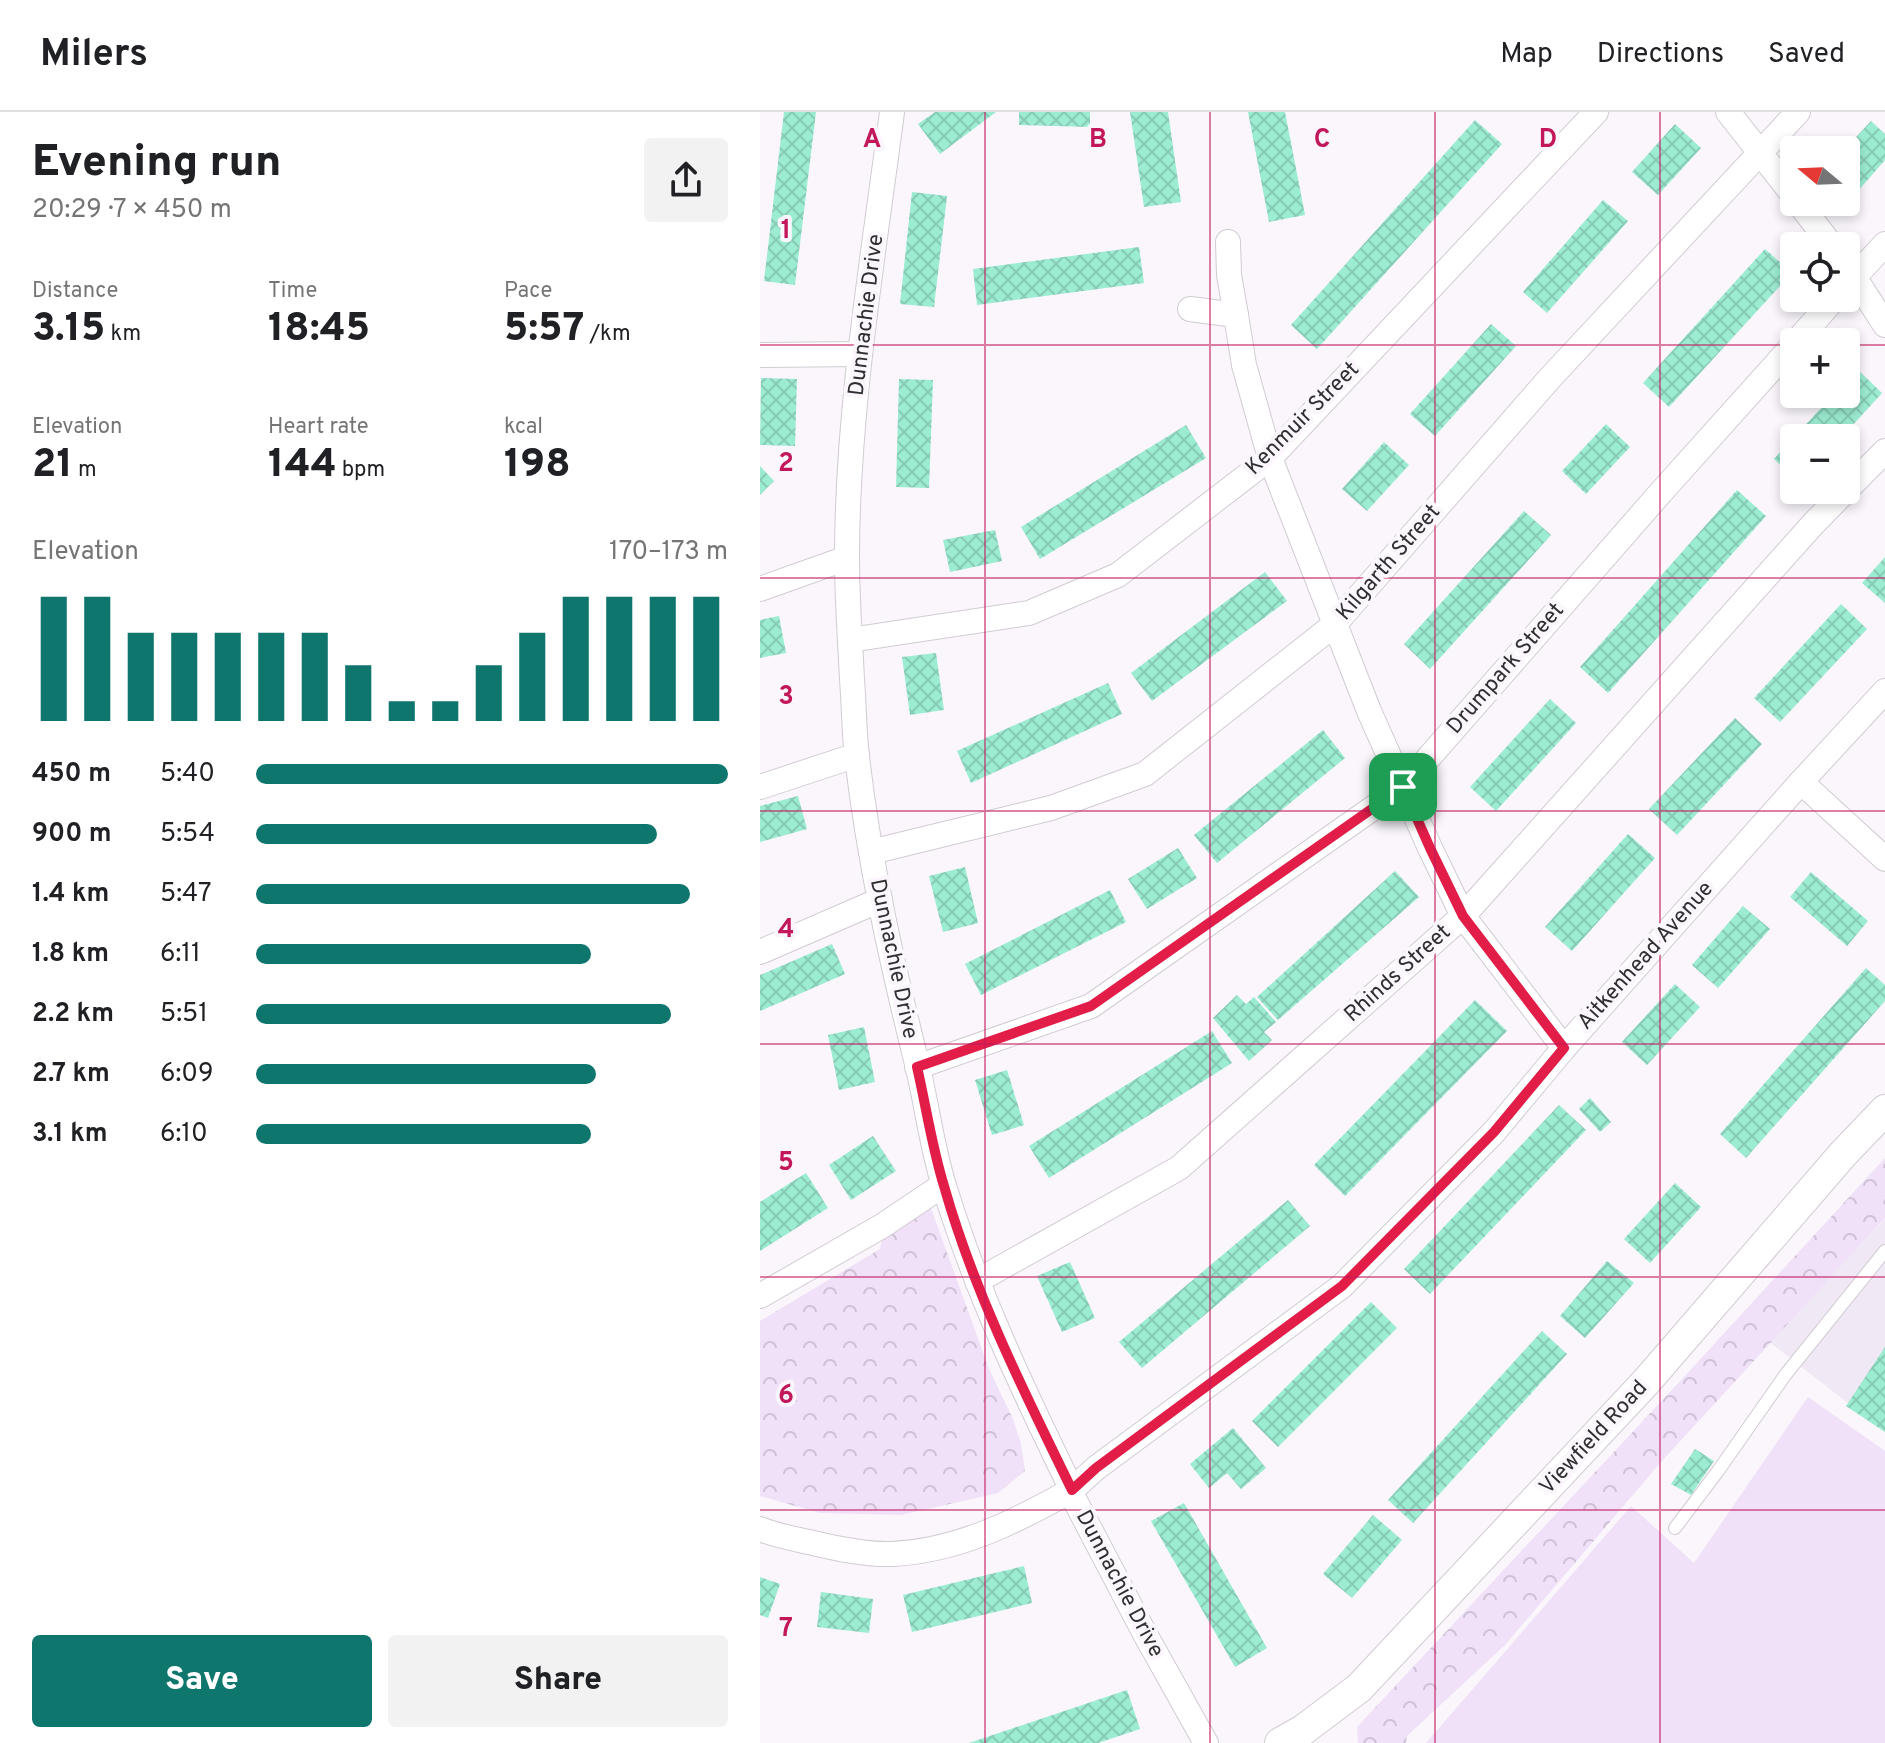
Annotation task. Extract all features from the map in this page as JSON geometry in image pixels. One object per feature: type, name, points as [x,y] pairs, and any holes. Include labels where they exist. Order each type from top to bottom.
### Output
[{"type":"street","name":"Dunnachie Drive","points":[[892,112],[860,354],[847,558],[857,755],[880,900],[943,1185],[977,1281],[1026,1397],[1071,1490],[1145,1634],[1206,1743]]},
{"type":"street","name":"Kenmuir Street","points":[[850,640],[1029,613],[1118,575],[1270,458],[1596,112]]},
{"type":"street","points":[[1728,112],[1780,178]]},
{"type":"street","name":"Kilgarth Street","points":[[871,852],[1051,808],[1145,774],[1334,625],[1550,378],[1798,112]]},
{"type":"street","points":[[1809,216],[1821,232]]},
{"type":"street","points":[[1228,242],[1229,275],[1244,365],[1270,458],[1369,711],[1463,916],[1564,1048]]},
{"type":"street","points":[[1860,266],[1885,244]]},
{"type":"street","points":[[1860,290],[1885,325]]},
{"type":"street","points":[[1190,309],[1236,315]]},
{"type":"street","name":"Drumpark Street","points":[[1808,328],[1823,312]]},
{"type":"street","points":[[760,355],[860,354]]},
{"type":"street","name":"Drumpark Street","points":[[917,1067],[1091,1006],[1403,787],[1780,360]]},
{"type":"street","name":"Rhinds Street","points":[[977,1281],[1179,1168],[1463,916],[1814,523],[1885,451]]},
{"type":"street","points":[[760,589],[847,558]]},
{"type":"street","name":"Aitkenhead Avenue","points":[[760,1529],[835,1548],[889,1554],[925,1551],[960,1543],[1023,1518],[1071,1490],[1096,1468],[1342,1286],[1494,1132],[1564,1048],[1885,691]]},
{"type":"street","points":[[760,787],[857,755]]},
{"type":"street","points":[[1801,782],[1885,859]]},
{"type":"street","points":[[760,952],[880,900]]},
{"type":"street","name":"Viewfield Road","points":[[1298,1739],[1359,1688],[1646,1382],[1843,1154],[1885,1110]]},
{"type":"street","points":[[760,1296],[882,1226],[943,1185]]},
{"type":"lane","points":[[1675,1528],[1786,1374],[1885,1251]]},
{"type":"shaded area","points":[[1885,1219],[1885,1432],[1768,1341]]},
{"type":"green space","points":[[1885,1158],[1885,1218],[1661,1462],[1505,1645],[1407,1736],[1406,1743],[1358,1743],[1357,1727]]},
{"type":"green space","points":[[931,1208],[989,1369],[1013,1419],[1025,1471],[998,1493],[901,1515],[820,1513],[760,1496],[760,1321],[880,1249],[883,1235]]},
{"type":"green space","points":[[1808,1397],[1885,1451],[1885,1743],[1426,1743],[1631,1506],[1694,1563]]},
{"type":"building","points":[[784,112],[816,112],[795,285],[764,281]]},
{"type":"building","points":[[935,112],[996,112],[940,154],[918,124]]},
{"type":"building","points":[[1019,112],[1090,112],[1090,127],[1019,125]]},
{"type":"building","points":[[1130,112],[1168,112],[1181,202],[1144,207]]},
{"type":"building","points":[[1248,112],[1285,112],[1305,215],[1269,222]]},
{"type":"building","points":[[1475,120],[1502,144],[1317,349],[1291,325]]},
{"type":"building","points":[[1871,121],[1885,134],[1885,160],[1860,189],[1860,136],[1857,136]]},
{"type":"building","points":[[1675,124],[1701,148],[1658,195],[1632,172]]},
{"type":"building","points":[[912,192],[947,196],[934,307],[900,304]]},
{"type":"building","points":[[1603,200],[1628,221],[1547,313],[1523,292]]},
{"type":"building","points":[[1139,247],[1144,283],[977,305],[973,269]]},
{"type":"building","points":[[1765,249],[1780,262],[1780,286],[1669,407],[1643,383]]},
{"type":"building","points":[[1491,324],[1516,346],[1435,436],[1410,414]]},
{"type":"building","points":[[1860,372],[1882,393],[1854,424],[1806,424],[1821,408],[1860,408]]},
{"type":"building","points":[[761,378],[797,379],[795,446],[760,445]]},
{"type":"building","points":[[899,379],[933,380],[929,488],[896,487]]},
{"type":"building","points":[[1606,424],[1630,447],[1586,494],[1562,471]]},
{"type":"building","points":[[1186,425],[1206,458],[1040,559],[1021,527]]},
{"type":"building","points":[[1384,442],[1409,465],[1367,511],[1342,489]]},
{"type":"building","points":[[760,466],[774,481],[760,495]]},
{"type":"building","points":[[1737,490],[1766,516],[1608,693],[1580,667]]},
{"type":"building","points":[[1524,511],[1551,535],[1430,669],[1404,644]]},
{"type":"building","points":[[995,530],[1002,561],[950,572],[943,540]]},
{"type":"building","points":[[1885,557],[1885,603],[1862,583]]},
{"type":"building","points":[[1265,572],[1287,601],[1152,701],[1131,673]]},
{"type":"building","points":[[1841,604],[1867,629],[1780,722],[1754,698]]},
{"type":"building","points":[[779,616],[786,653],[760,658],[760,620]]},
{"type":"building","points":[[936,653],[944,710],[910,715],[902,657]]},
{"type":"building","points":[[1108,683],[1122,714],[971,783],[957,751]]},
{"type":"building","points":[[1550,699],[1576,723],[1496,811],[1470,787]]},
{"type":"building","points":[[1735,718],[1762,744],[1677,835],[1649,809]]},
{"type":"building","points":[[1323,730],[1345,758],[1217,863],[1194,835]]},
{"type":"building","points":[[798,796],[807,829],[760,842],[760,806]]},
{"type":"building","points":[[1628,834],[1655,858],[1572,951],[1545,927]]},
{"type":"building","points":[[1178,848],[1197,878],[1147,909],[1128,879]]},
{"type":"building","points":[[965,867],[978,923],[943,932],[929,876]]},
{"type":"building","points":[[1395,871],[1419,897],[1278,1020],[1257,997]]},
{"type":"building","points":[[1811,872],[1868,921],[1847,946],[1790,897]]},
{"type":"building","points":[[1110,890],[1126,922],[981,995],[965,964]]},
{"type":"building","points":[[1743,906],[1770,929],[1718,988],[1692,965]]},
{"type":"building","points":[[832,944],[845,974],[760,1011],[760,975]]},
{"type":"building","points":[[1866,968],[1885,985],[1885,1001],[1746,1158],[1720,1134]]},
{"type":"building","points":[[1675,984],[1700,1007],[1647,1065],[1622,1042]]},
{"type":"building","points":[[1237,995],[1246,1004],[1254,997],[1276,1022],[1264,1032],[1272,1040],[1249,1061],[1213,1018]]},
{"type":"building","points":[[1475,1000],[1507,1031],[1345,1196],[1314,1165]]},
{"type":"building","points":[[864,1027],[875,1082],[839,1090],[828,1035]]},
{"type":"building","points":[[1212,1031],[1232,1063],[1049,1178],[1029,1146]]},
{"type":"building","points":[[1007,1070],[1024,1125],[992,1135],[975,1080]]},
{"type":"building","points":[[1590,1098],[1611,1122],[1600,1132],[1579,1109]]},
{"type":"building","points":[[1559,1105],[1586,1130],[1430,1294],[1404,1269]]},
{"type":"building","points":[[873,1136],[896,1171],[851,1200],[829,1165]]},
{"type":"building","points":[[806,1173],[828,1208],[760,1251],[760,1202]]},
{"type":"building","points":[[1675,1183],[1701,1207],[1650,1263],[1624,1239]]},
{"type":"building","points":[[1288,1200],[1310,1226],[1142,1368],[1119,1342]]},
{"type":"building","points":[[1607,1261],[1634,1283],[1585,1338],[1560,1316]]},
{"type":"building","points":[[1070,1262],[1095,1318],[1062,1332],[1037,1276]]},
{"type":"building","points":[[1371,1302],[1397,1328],[1278,1447],[1252,1421]]},
{"type":"building","points":[[1542,1331],[1567,1354],[1413,1523],[1388,1500]]},
{"type":"building","points":[[1885,1347],[1885,1432],[1846,1406]]},
{"type":"building","points":[[1233,1428],[1266,1468],[1241,1489],[1227,1473],[1209,1488],[1190,1464]]},
{"type":"building","points":[[1695,1449],[1714,1461],[1691,1495],[1671,1484]]},
{"type":"building","points":[[1184,1503],[1267,1648],[1235,1667],[1151,1521]]},
{"type":"building","points":[[1373,1515],[1402,1540],[1352,1598],[1323,1574]]},
{"type":"building","points":[[1024,1566],[1032,1603],[912,1632],[903,1595]]},
{"type":"building","points":[[760,1577],[780,1584],[768,1618],[760,1615]]},
{"type":"building","points":[[821,1592],[873,1599],[869,1633],[817,1627]]},
{"type":"building","points":[[1127,1690],[1140,1729],[1098,1743],[969,1743]]},
{"type":"route","points":[[1403,787],[1463,916],[1564,1048],[1494,1132],[1342,1286],[1096,1468],[1072,1490],[1026,1397],[977,1281],[943,1185],[917,1067],[1091,1006],[1403,787]]}]
